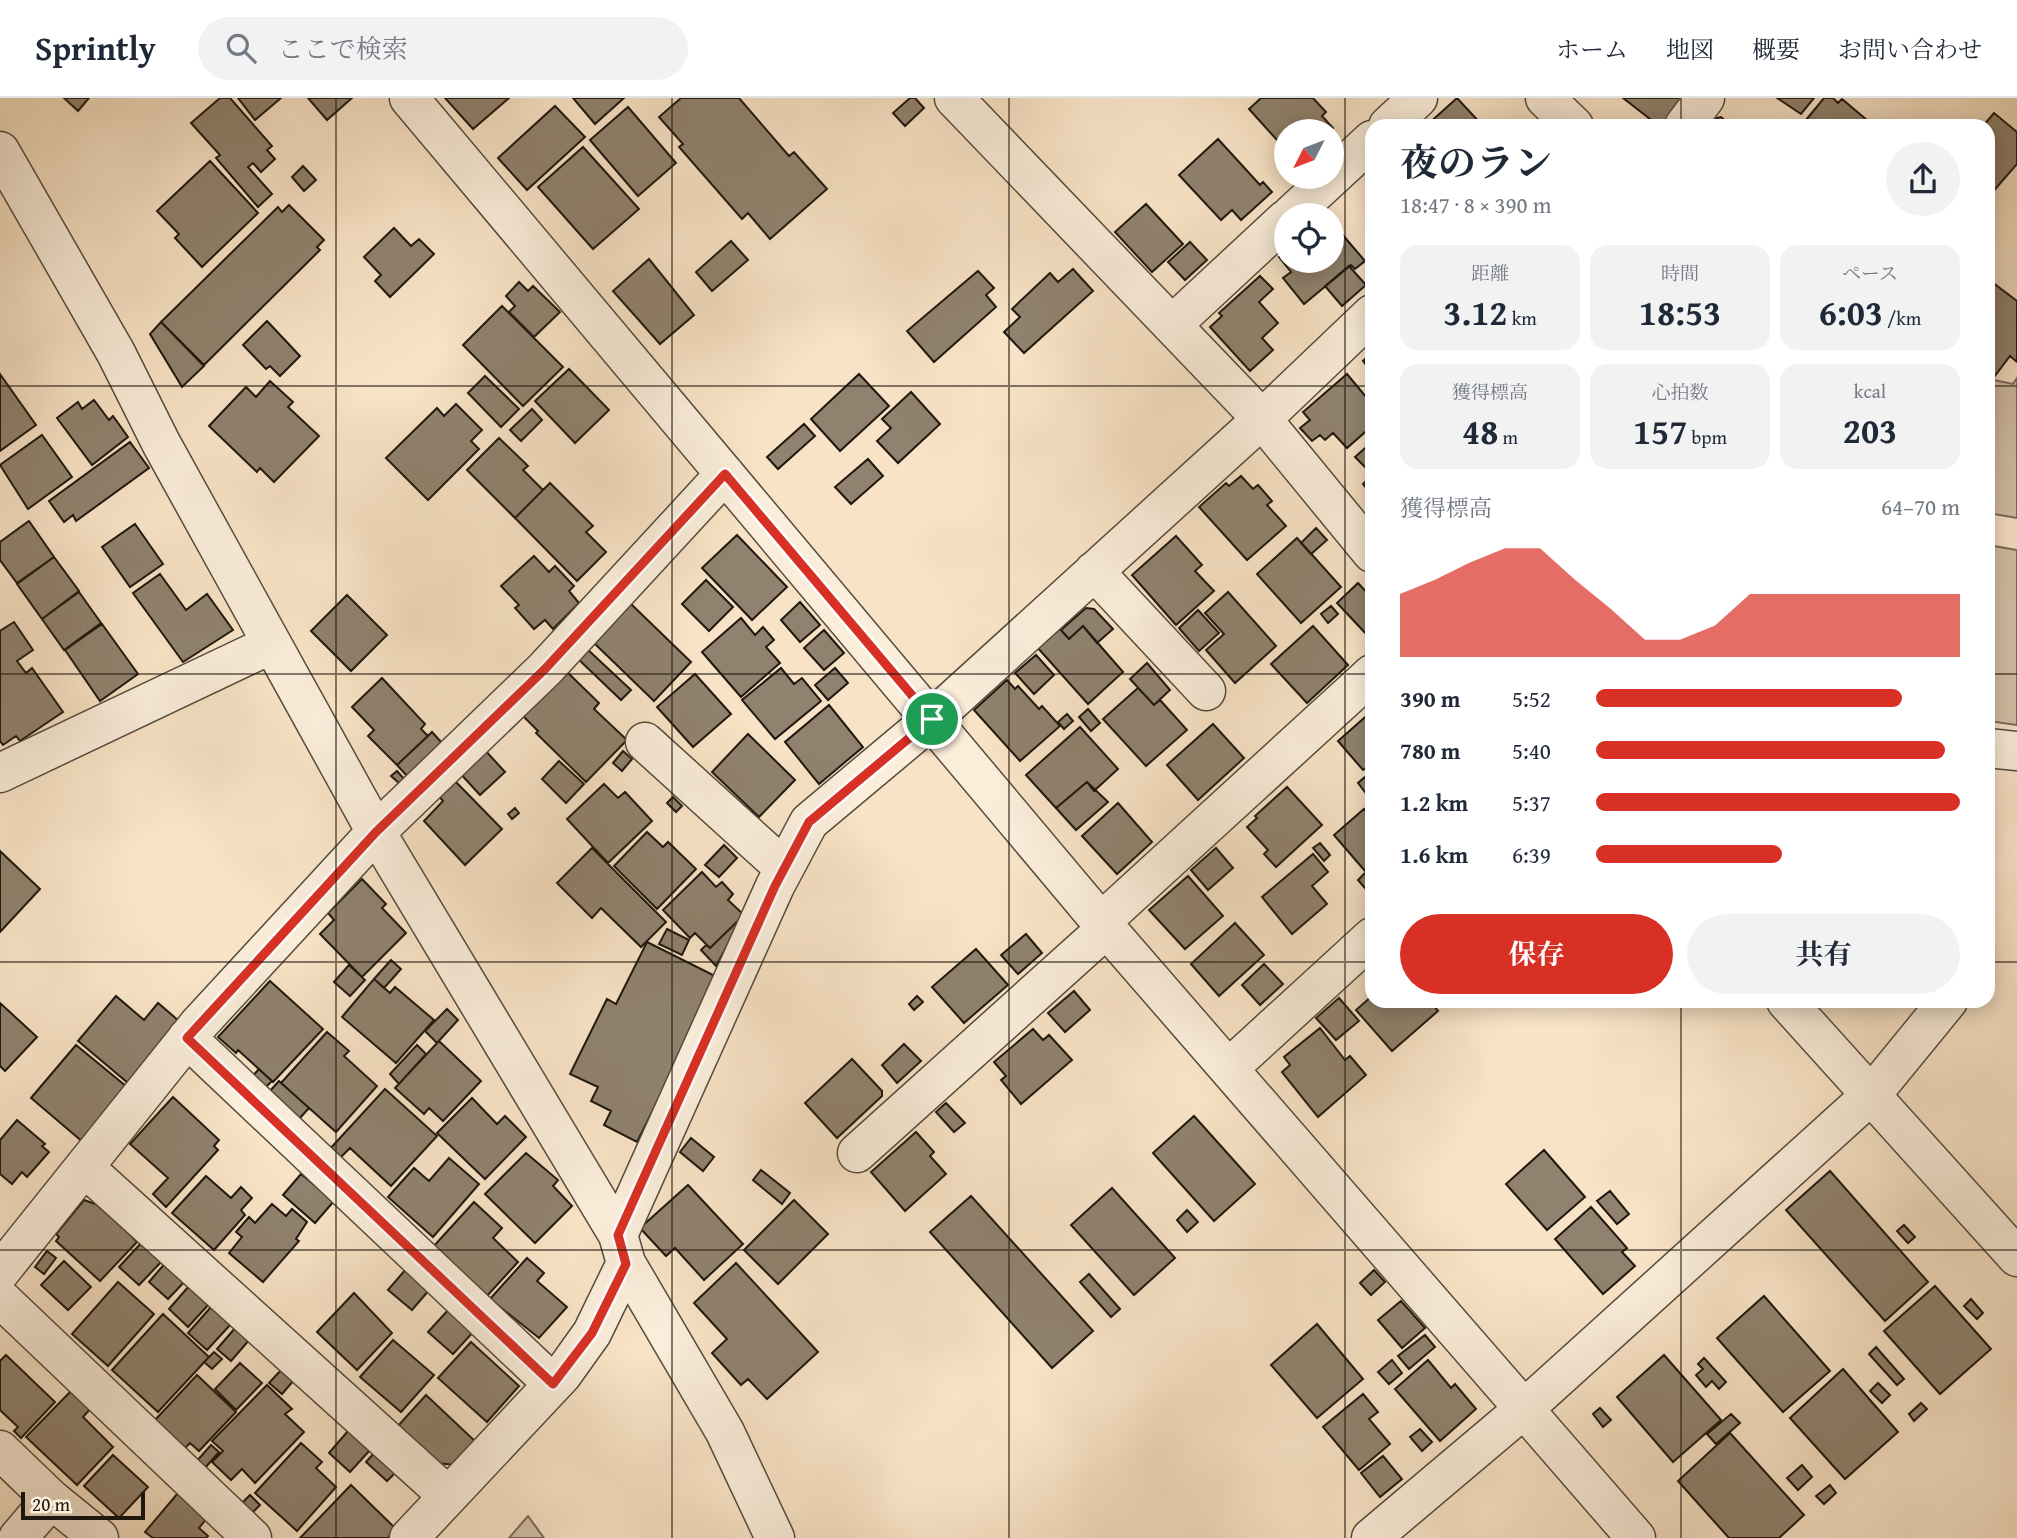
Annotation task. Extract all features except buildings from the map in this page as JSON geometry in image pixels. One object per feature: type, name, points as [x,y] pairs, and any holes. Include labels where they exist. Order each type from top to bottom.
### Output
[{"type":"street","points":[[409,98],[1104,925],[1636,1538]]},
{"type":"street","points":[[954,98],[1262,419],[1365,544]]},
{"type":"street","points":[[1396,119],[1418,98]]},
{"type":"street","points":[[1545,98],[1567,119]]},
{"type":"street","points":[[1689,119],[1705,98]]},
{"type":"street","points":[[1304,203],[1365,146]]},
{"type":"street","points":[[0,151],[116,353],[161,443],[376,832],[622,1249],[724,1432],[775,1538]]},
{"type":"street","points":[[1172,324],[1274,230]]},
{"type":"street","points":[[409,1538],[553,1384],[592,1333],[622,1249],[784,868],[809,822],[932,719],[1262,419],[1365,321]]},
{"type":"street","points":[[0,1272],[187,1038],[376,832],[545,669],[725,474]]},
{"type":"street","points":[[1094,571],[1206,691]]},
{"type":"street","points":[[0,773],[272,644]]},
{"type":"street","points":[[857,1153],[1365,681]]},
{"type":"street","points":[[645,742],[784,868]]},
{"type":"street","points":[[1995,749],[2017,751]]},
{"type":"street","points":[[1229,1068],[1365,943]]},
{"type":"street","points":[[1792,1008],[2017,1257]]},
{"type":"street","points":[[1371,1538],[1525,1408],[1872,1094],[1942,1008]]},
{"type":"street","points":[[187,1038],[553,1384]]},
{"type":"street","points":[[84,1167],[447,1495]]},
{"type":"street","points":[[0,1298],[252,1538]]},
{"type":"street","points":[[0,1450],[51,1499],[99,1538]]},
{"type":"street","points":[[18,1538],[51,1499]]},
{"type":"shaded area","points":[[2017,378],[2017,518],[1995,514],[1995,380],[2013,384]]},
{"type":"shaded area","points":[[1995,546],[2017,550],[2017,725],[1995,722]]},
{"type":"shaded area","points":[[528,1516],[544,1538],[509,1538]]},
{"type":"route","points":[[725,474],[932,719],[809,822],[775,886],[618,1235],[626,1264],[592,1333],[553,1384],[187,1038],[376,832],[545,669],[725,474]]}]
